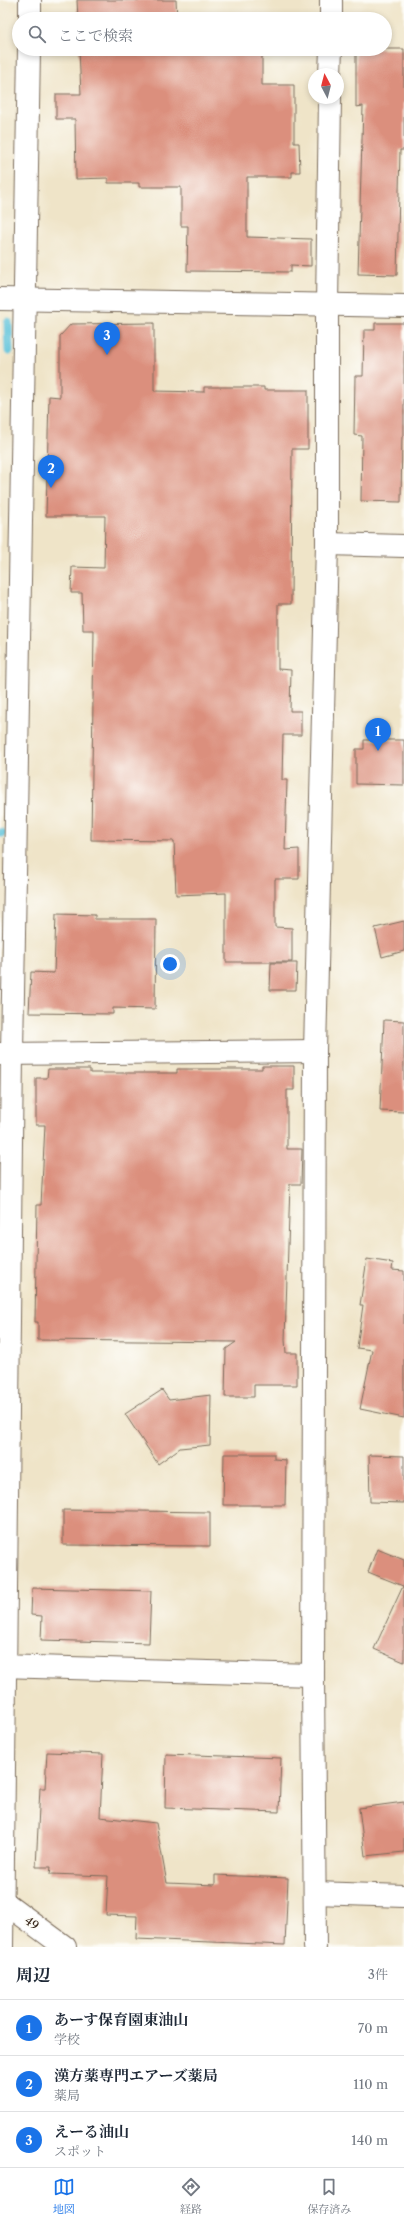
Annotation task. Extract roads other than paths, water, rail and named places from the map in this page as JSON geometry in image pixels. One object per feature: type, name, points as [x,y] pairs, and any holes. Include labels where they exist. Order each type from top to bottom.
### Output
[{"type":"street","points":[[30,0],[30,12]]},
{"type":"street","points":[[331,0],[331,12]]},
{"type":"street","points":[[2,1947],[1,1900],[6,1053],[29,56]]},
{"type":"street","points":[[330,68],[331,56]]},
{"type":"street","points":[[314,1947],[313,1676],[315,1051],[327,544],[327,305],[330,104]]},
{"type":"street","points":[[0,299],[404,306]]},
{"type":"street","points":[[327,544],[404,546]]},
{"type":"street","points":[[6,1053],[315,1051]]},
{"type":"street","points":[[3,1666],[313,1676]]},
{"type":"street","points":[[315,1893],[404,1896]]},
{"type":"street","name":"49","points":[[1,1900],[65,1947]]},
{"type":"waterway","points":[[8,322],[9,351]]},
{"type":"place","name":"えーる油山","points":[[107,355]]},
{"type":"place","name":"漢方薬専門エアーズ薬局","points":[[51,488]]},
{"type":"place","name":"あーす保育園東油山","points":[[378,751]]}]
